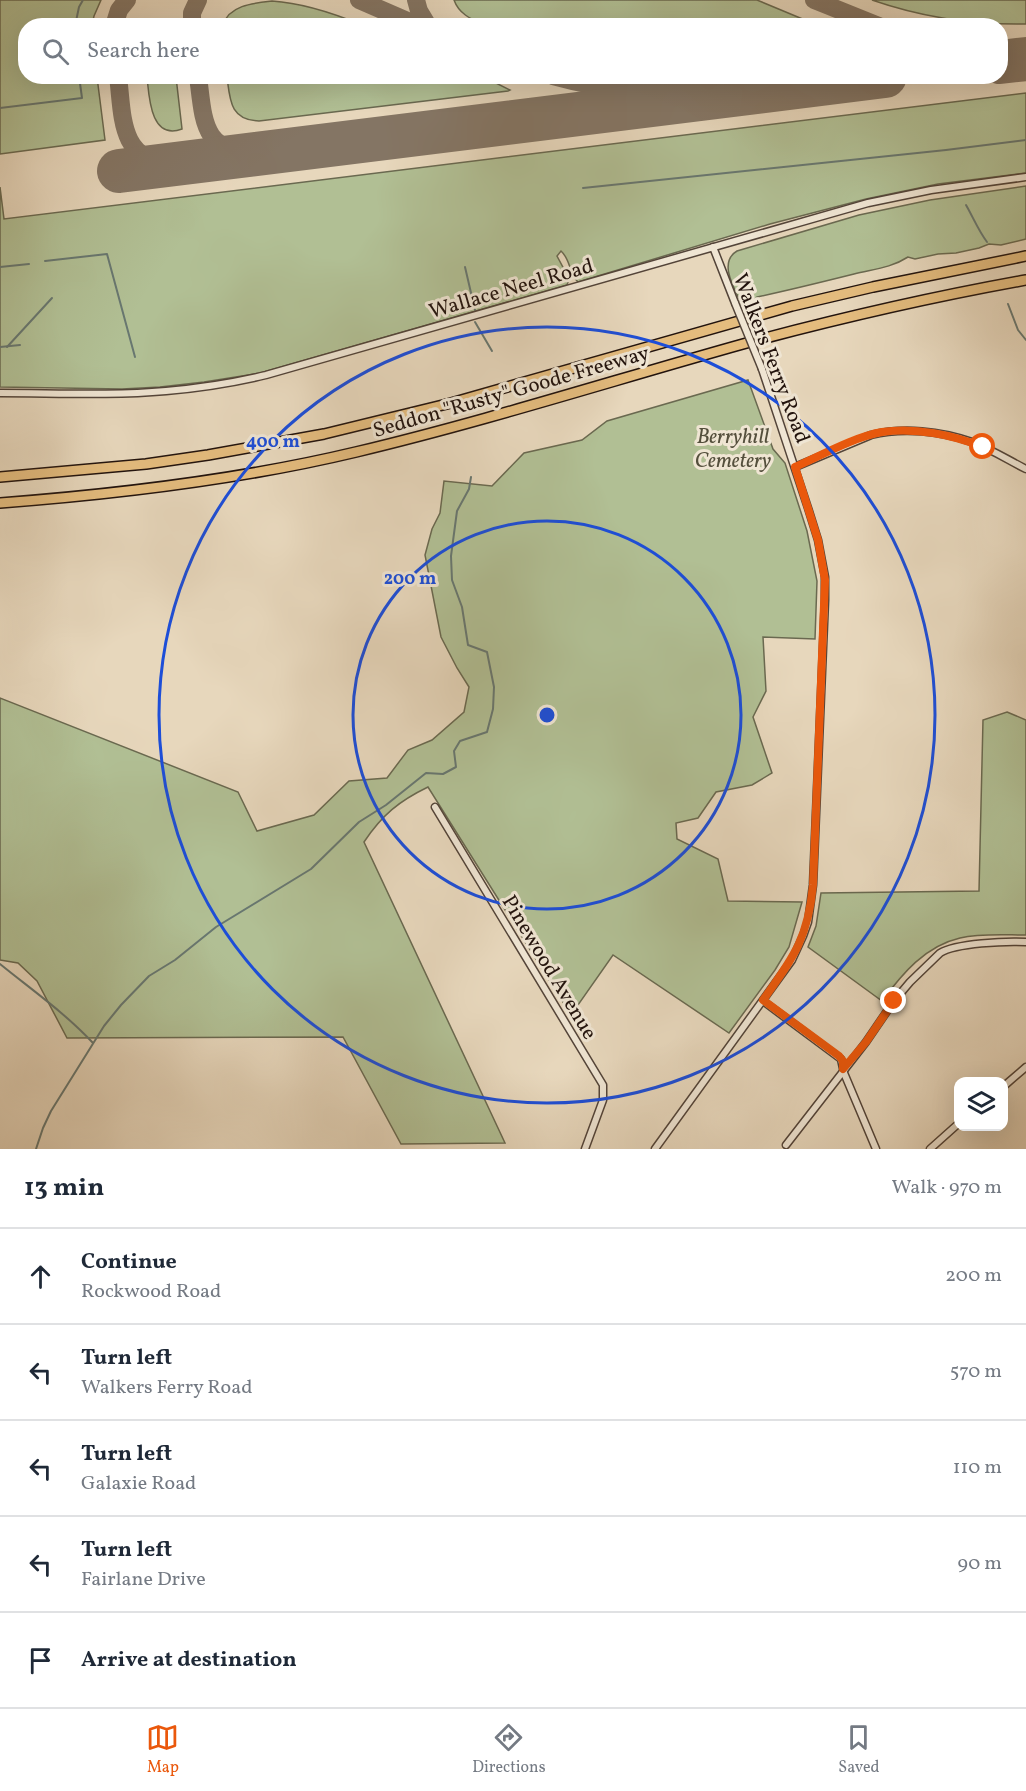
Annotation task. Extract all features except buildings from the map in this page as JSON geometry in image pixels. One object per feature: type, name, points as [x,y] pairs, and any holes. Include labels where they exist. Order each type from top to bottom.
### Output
[{"type":"highway","name":"Seddon \"Rusty\" Goode Freeway","points":[[0,477],[146,464],[324,434],[451,403],[792,306],[1026,256]]},
{"type":"highway","name":"Seddon \"Rusty\" Goode Freeway","points":[[0,503],[149,488],[236,476],[355,453],[746,344],[890,308],[1026,280]]},
{"type":"street","name":"Wallace Neel Road","points":[[0,393],[163,391],[246,380],[898,196],[1026,177]]},
{"type":"street","name":"Walkers Ferry Road","points":[[655,1149],[792,960],[803,936],[811,907],[813,885],[825,580],[818,540],[795,467],[762,369],[713,247]]},
{"type":"street","points":[[795,467],[871,435],[910,431],[942,435],[970,442],[1026,469]]},
{"type":"street","name":"Pinewood Avenue","points":[[435,807],[603,1085],[603,1100],[585,1149]]},
{"type":"street","points":[[786,1145],[866,1042],[894,1001],[940,953],[972,944],[1026,942]]},
{"type":"street","points":[[763,1000],[843,1061],[843,1069],[876,1149]]},
{"type":"street","points":[[1008,1083],[1026,1067]]},
{"type":"street","points":[[930,1149],[954,1128]]},
{"type":"green space","points":[[0,0],[101,0],[94,18],[18,18],[18,84],[98,84],[105,140],[0,154]]},
{"type":"green space","points":[[454,0],[757,0],[800,18],[470,18],[456,5]]},
{"type":"green space","points":[[872,0],[1026,0],[1026,24],[1008,24],[1008,18],[943,18]]},
{"type":"green space","points":[[272,1],[295,4],[345,18],[226,18],[236,9],[250,4]]},
{"type":"green space","points":[[148,84],[177,84],[182,129],[171,131],[163,128],[157,123]]},
{"type":"green space","points":[[228,84],[498,84],[510,90],[259,121],[242,117],[237,113],[231,101]]},
{"type":"green space","points":[[1026,93],[1026,173],[938,184],[866,199],[770,224],[578,282],[561,251],[557,256],[565,271],[567,285],[260,373],[160,387],[122,389],[0,387],[0,187],[4,219]]},
{"type":"green space","points":[[1026,186],[1026,239],[1001,245],[989,244],[956,253],[915,259],[908,257],[882,268],[757,297],[743,307],[730,277],[729,263],[731,256],[737,251],[859,215],[930,200]]},
{"type":"green space","name":"Berryhill Cemetery","points":[[748,380],[773,449],[785,463],[807,531],[817,581],[815,639],[763,637],[766,691],[753,717],[772,773],[752,785],[716,792],[698,818],[676,823],[677,839],[718,859],[728,901],[802,902],[789,947],[729,1033],[613,955],[571,1015],[428,787],[392,810],[364,842],[505,1143],[401,1144],[343,1037],[67,1038],[37,981],[18,963],[0,960],[0,698],[238,792],[257,831],[314,815],[349,781],[387,778],[408,750],[432,740],[464,712],[469,687],[441,637],[425,555],[432,529],[440,513],[444,481],[492,486],[524,453],[582,440],[607,421]]},
{"type":"green space","points":[[1007,712],[1026,720],[1026,935],[976,935],[936,947],[915,962],[882,1001],[808,947],[816,926],[821,893],[979,891],[983,720]]},
{"type":"waterway","points":[[77,18],[83,0]]},
{"type":"waterway","points":[[0,108],[82,98],[80,84]]},
{"type":"waterway","points":[[583,188],[1026,140]]},
{"type":"waterway","points":[[966,205],[987,242]]},
{"type":"waterway","points":[[45,261],[107,254],[135,357]]},
{"type":"waterway","points":[[0,267],[29,264]]},
{"type":"waterway","points":[[465,267],[475,310]]},
{"type":"waterway","points":[[7,347],[52,298]]},
{"type":"waterway","points":[[1008,304],[1018,330],[1026,340]]},
{"type":"waterway","points":[[475,322],[492,351]]},
{"type":"waterway","points":[[0,347],[20,345]]},
{"type":"waterway","points":[[36,1149],[51,1111],[104,1026],[149,976],[175,960],[216,927],[311,869],[359,822],[386,805],[426,773],[443,774],[456,767],[454,751],[460,741],[487,732],[493,709],[494,687],[487,652],[468,645],[462,607],[452,580],[451,556],[457,511],[469,489],[471,477]]},
{"type":"waterway","points":[[0,964],[60,1012],[93,1043]]},
{"type":"taxiway","points":[[116,18],[119,10],[127,0]]},
{"type":"taxiway","points":[[192,18],[198,0]]},
{"type":"taxiway","points":[[359,0],[401,18]]},
{"type":"taxiway","points":[[416,0],[423,18]]},
{"type":"taxiway","points":[[814,0],[859,18]]},
{"type":"taxiway","points":[[1008,50],[1026,51]]},
{"type":"taxiway","points":[[119,84],[123,120],[132,145],[153,161],[170,164]]},
{"type":"taxiway","points":[[199,84],[205,121],[216,141],[226,148],[240,152],[259,153]]},
{"type":"taxiway","points":[[587,84],[639,92],[726,96]]},
{"type":"runway","points":[[1008,61],[1026,59]]},
{"type":"runway","points":[[119,171],[820,84]]},
{"type":"route","points":[[894,1001],[866,1042],[843,1069],[843,1061],[839,1056],[763,1000],[792,960],[803,936],[811,907],[813,885],[825,580],[818,540],[795,467],[856,440],[883,432],[910,431],[935,434],[983,447]]}]
